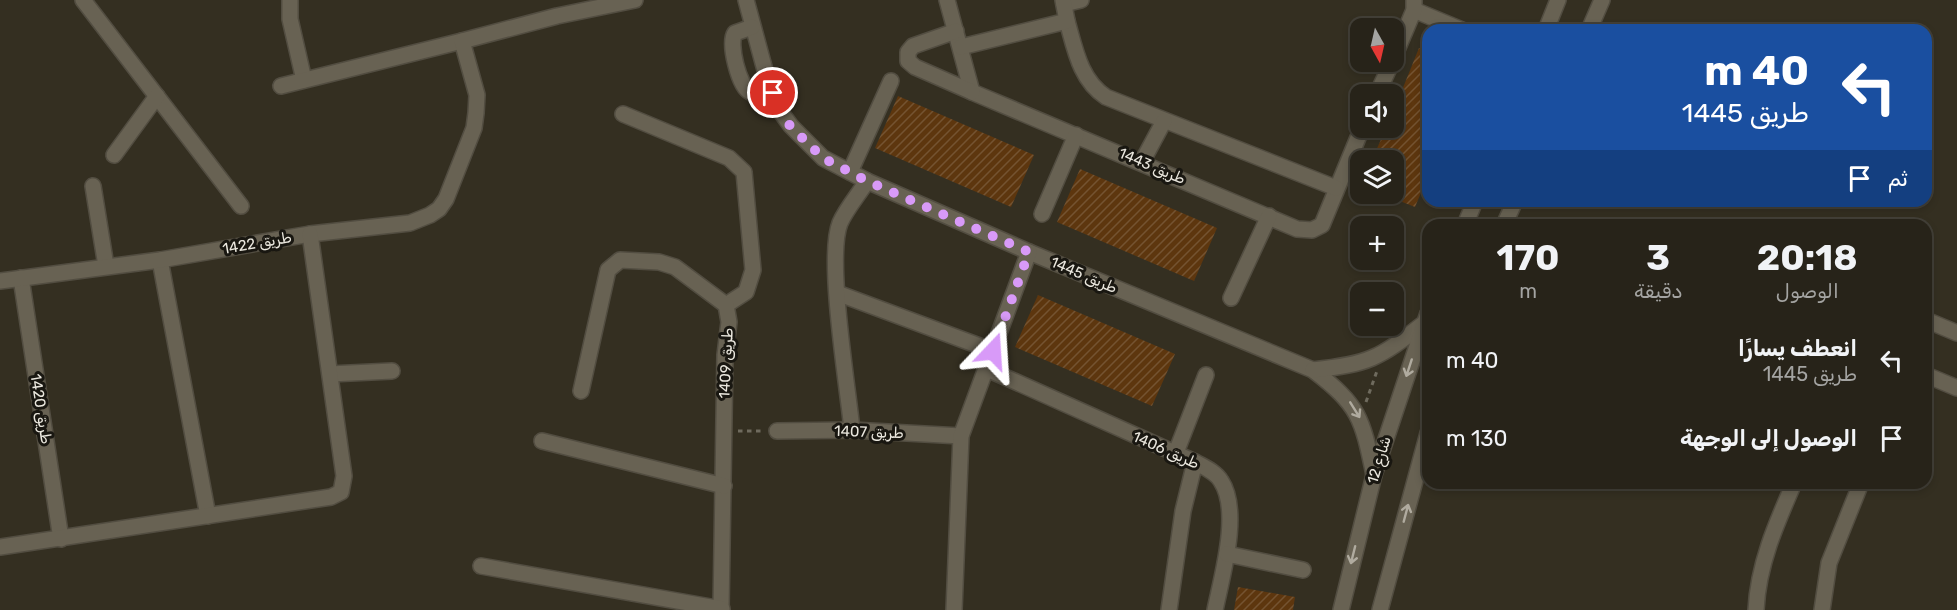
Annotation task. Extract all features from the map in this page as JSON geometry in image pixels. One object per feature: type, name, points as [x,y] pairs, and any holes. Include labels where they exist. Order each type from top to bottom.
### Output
[{"type":"street","points":[[83,0],[241,206]]},
{"type":"street","points":[[290,0],[290,19],[304,80]]},
{"type":"street","points":[[963,0],[948,2],[972,92]]},
{"type":"street","points":[[1080,0],[1064,2],[1067,21],[1083,71],[1092,88],[1106,97],[1164,121],[1336,188]]},
{"type":"street","points":[[1548,24],[1558,0]]},
{"type":"street","points":[[1592,24],[1602,0]]},
{"type":"street","points":[[281,86],[557,16],[628,1]]},
{"type":"street","name":"طريق 1445","points":[[745,1],[773,93],[790,126],[823,158],[867,181],[1029,252],[1313,370],[1340,391],[1360,418],[1374,475]]},
{"type":"street","points":[[1404,31],[1414,5],[1450,24]]},
{"type":"street","points":[[961,46],[1067,21]]},
{"type":"street","points":[[752,27],[735,33],[732,41],[741,83],[750,92],[773,93]]},
{"type":"street","name":"طريق 1443","points":[[956,31],[913,46],[908,52],[908,61],[915,67],[972,92],[1297,229],[1312,230],[1322,225],[1358,138]]},
{"type":"street","name":"طريق 1422","points":[[0,281],[160,260],[310,234],[410,223],[439,209],[446,199],[474,128],[477,95],[462,41]]},
{"type":"street","points":[[850,172],[891,81]]},
{"type":"street","points":[[114,155],[157,96]]},
{"type":"street","points":[[623,114],[729,158],[744,172],[753,270],[746,292],[726,305]]},
{"type":"street","points":[[1142,162],[1164,121]]},
{"type":"street","points":[[1042,214],[1076,135]]},
{"type":"street","points":[[852,430],[837,293],[836,240],[840,223],[867,181]]},
{"type":"street","points":[[93,186],[106,266]]},
{"type":"street","points":[[1231,298],[1269,216]]},
{"type":"street","points":[[0,547],[331,497],[340,492],[344,476],[310,234]]},
{"type":"street","points":[[954,610],[961,436],[1029,252]]},
{"type":"street","name":"طريق 1409","points":[[480,566],[722,609],[725,355],[729,314],[726,305],[675,267],[643,259],[620,260],[608,270],[581,391]]},
{"type":"street","points":[[160,260],[208,516]]},
{"type":"street","name":"طريق 1420","points":[[21,278],[61,539]]},
{"type":"street","points":[[837,293],[993,351]]},
{"type":"street","name":"طريق 1445","points":[[1313,370],[1354,365],[1384,354],[1422,322]]},
{"type":"street","points":[[1932,323],[1957,333]]},
{"type":"street","name":"شارع 12","points":[[1341,610],[1374,475],[1422,331]]},
{"type":"street","name":"طريق 1406","points":[[987,369],[1195,462],[1220,479],[1230,501],[1227,554],[1215,610]]},
{"type":"street","points":[[330,374],[392,371]]},
{"type":"street","points":[[1175,454],[1206,375]]},
{"type":"street","points":[[1932,378],[1957,388]]},
{"type":"street","name":"طريق 1407","points":[[777,431],[852,430],[961,436]]},
{"type":"street","points":[[542,441],[724,486]]},
{"type":"street","points":[[1380,610],[1422,455]]},
{"type":"street","points":[[1169,610],[1183,511],[1195,462]]},
{"type":"street","points":[[1756,610],[1757,593],[1768,543],[1791,489]]},
{"type":"street","points":[[1822,610],[1829,563],[1859,489]]},
{"type":"street","points":[[1227,554],[1303,570]]},
{"type":"path","points":[[1360,418],[1384,354]]},
{"type":"path","points":[[724,431],[777,431]]},
{"type":"building","points":[[1419,48],[1422,49],[1422,190],[1415,207],[1404,203],[1404,150],[1376,150],[1382,138],[1404,138],[1404,85]]},
{"type":"building","points":[[898,96],[1034,155],[1011,207],[875,148]]},
{"type":"building","points":[[1080,169],[1217,228],[1194,281],[1057,222]]},
{"type":"building","points":[[1038,295],[1175,354],[1152,406],[1015,347]]},
{"type":"building","points":[[1238,587],[1295,597],[1293,610],[1234,610]]},
{"type":"route","points":[[773,93],[780,111],[790,126],[823,158],[867,181],[1029,252],[993,351]]}]
